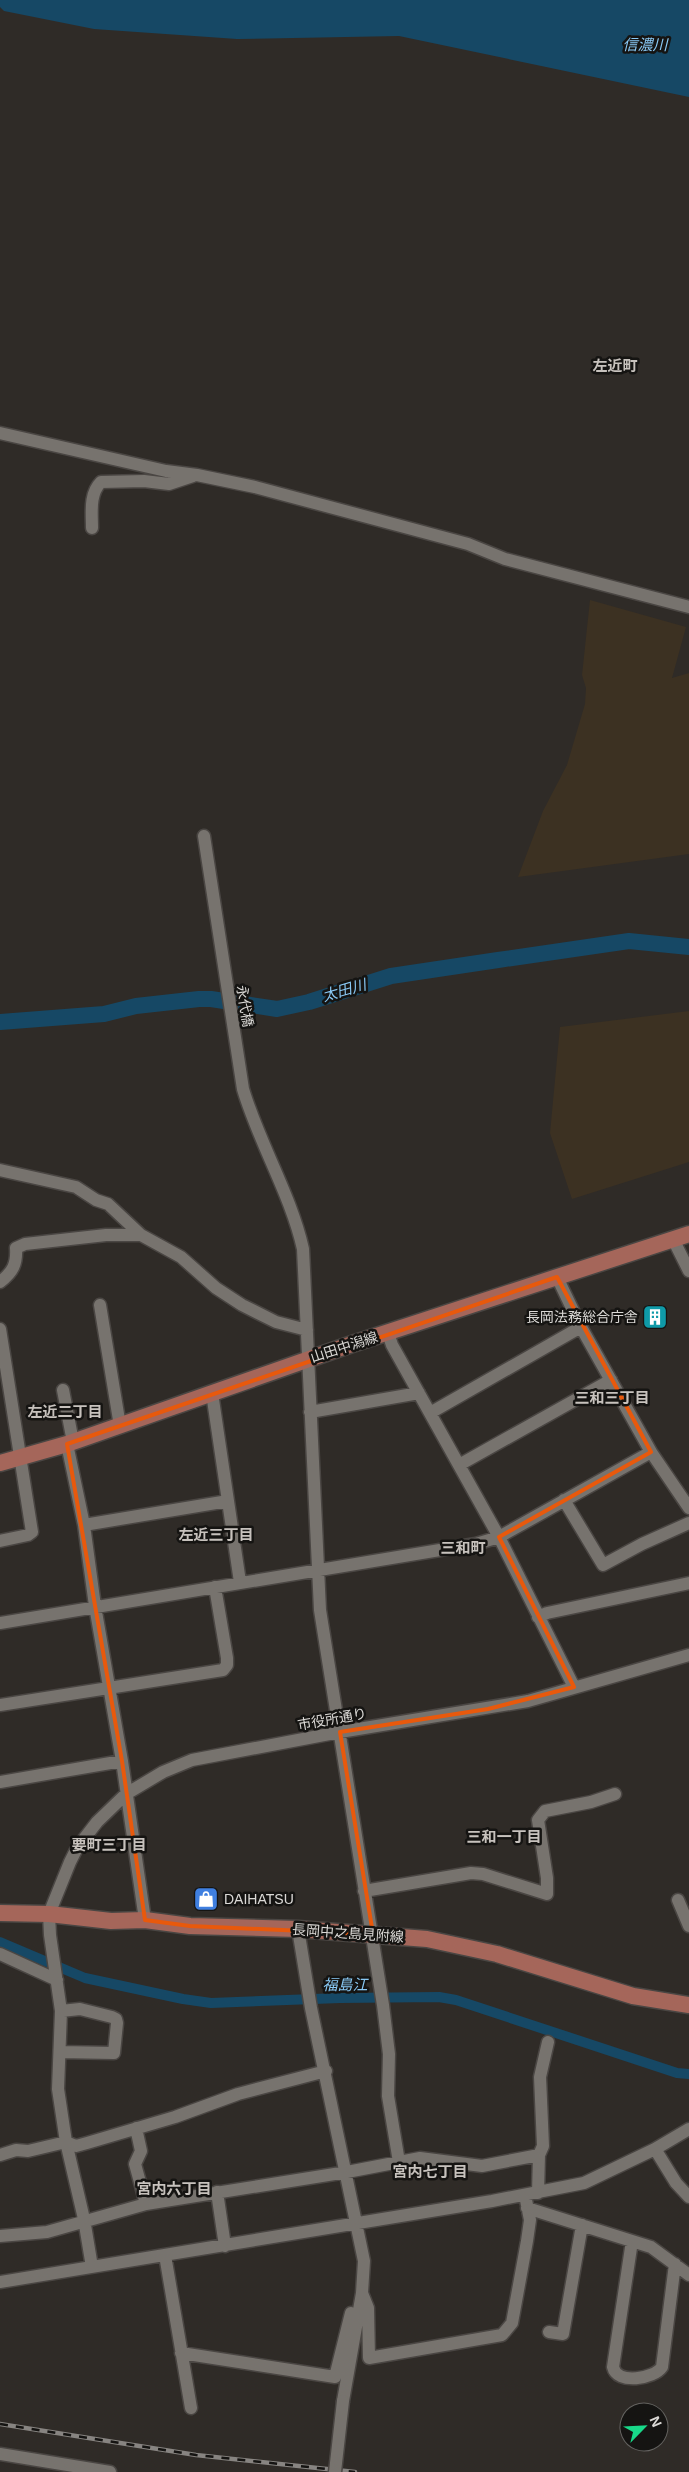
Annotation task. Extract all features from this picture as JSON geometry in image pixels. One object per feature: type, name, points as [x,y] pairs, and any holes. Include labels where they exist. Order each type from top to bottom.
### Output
[{"type":"main road","name":"山田中潟線","points":[[0,1463],[70,1443],[307,1360],[689,1234]]},
{"type":"main road","name":"長岡中之島見附線","points":[[0,1913],[49,1914],[111,1921],[145,1920],[190,1926],[298,1929],[373,1934],[462,1946],[633,1996],[689,2005]]},
{"type":"street","points":[[0,433],[166,471],[197,474],[468,544],[504,559],[689,607]]},
{"type":"street","points":[[92,528],[92,496],[95,487],[101,482],[144,481],[169,484],[197,474]]},
{"type":"street","name":"永代橋","points":[[204,836],[239,1064],[252,1120],[293,1214],[300,1238],[307,1330],[320,1610],[364,1891],[373,1934],[389,2054],[388,2096],[399,2162]]},
{"type":"street","points":[[0,1170],[76,1187],[96,1200],[108,1204],[141,1235],[181,1257],[216,1288],[242,1305],[276,1322],[307,1330]]},
{"type":"street","points":[[0,1282],[13,1271],[16,1264],[16,1248],[25,1244],[106,1235],[141,1235]]},
{"type":"street","points":[[673,1239],[689,1271]]},
{"type":"street","points":[[557,1277],[581,1327],[651,1452],[689,1508]]},
{"type":"street","points":[[100,1305],[120,1426]]},
{"type":"street","points":[[430,1413],[581,1327]]},
{"type":"street","points":[[0,1329],[4,1376],[22,1458],[32,1532],[0,1541]]},
{"type":"street","points":[[388,1333],[499,1537],[574,1687]]},
{"type":"street","points":[[459,1465],[611,1380]]},
{"type":"street","points":[[63,1390],[84,1525],[94,1606],[122,1761],[145,1920]]},
{"type":"street","points":[[310,1412],[419,1393]]},
{"type":"street","points":[[212,1394],[240,1582]]},
{"type":"street","points":[[0,1623],[476,1544],[499,1537],[651,1452]]},
{"type":"street","points":[[564,1500],[603,1565],[642,1544],[689,1523]]},
{"type":"street","points":[[84,1525],[228,1501]]},
{"type":"street","points":[[538,1617],[547,1613],[689,1583]]},
{"type":"street","points":[[0,1705],[223,1670],[227,1665],[227,1658],[215,1587]]},
{"type":"street","name":"市役所通り","points":[[49,1914],[77,1848],[97,1822],[126,1794],[163,1772],[192,1760],[340,1732],[528,1701],[689,1655]]},
{"type":"street","points":[[0,1782],[122,1761]]},
{"type":"street","points":[[364,1891],[471,1873],[484,1874],[547,1894],[547,1878],[538,1820],[545,1812],[591,1802],[615,1794]]},
{"type":"street","points":[[678,1900],[689,1926]]},
{"type":"street","points":[[49,1914],[50,1935],[54,1951],[61,2011],[58,2089],[66,2142],[84,2219],[92,2267]]},
{"type":"street","points":[[298,1929],[307,1988],[326,2071],[364,2261],[362,2292],[343,2401],[334,2472]]},
{"type":"street","points":[[0,1954],[57,1976]]},
{"type":"street","points":[[60,2052],[114,2053],[117,2023],[116,2019],[112,2017],[80,2009],[61,2011]]},
{"type":"street","points":[[362,2292],[368,2308],[369,2358],[502,2335],[512,2323],[529,2228],[530,2199],[539,2155],[543,2146],[540,2077],[548,2042]]},
{"type":"street","points":[[0,2155],[16,2150],[28,2151],[66,2142],[76,2146],[238,2094],[326,2071]]},
{"type":"street","points":[[136,2128],[141,2151],[135,2164],[146,2204]]},
{"type":"street","points":[[0,2282],[357,2223],[530,2199],[584,2182],[654,2149],[689,2129]]},
{"type":"street","points":[[654,2149],[676,2183],[689,2197]]},
{"type":"street","points":[[0,2236],[47,2232],[84,2219],[146,2204],[347,2172],[420,2158],[482,2166],[539,2155]]},
{"type":"street","points":[[217,2192],[225,2246]]},
{"type":"street","points":[[530,2199],[582,2225],[652,2247],[689,2274]]},
{"type":"street","points":[[549,2332],[563,2334],[582,2225]]},
{"type":"street","points":[[632,2241],[613,2367],[616,2374],[620,2377],[651,2375],[659,2372],[662,2367],[675,2264]]},
{"type":"street","points":[[165,2256],[191,2408]]},
{"type":"street","points":[[181,2353],[335,2377],[349,2316],[362,2292]]},
{"type":"street","points":[[0,2454],[110,2472]]},
{"type":"highlighted area","points":[[557,1277],[651,1452],[499,1537],[574,1687],[488,1709],[340,1732],[373,1934],[190,1926],[145,1920],[122,1761],[67,1444]]},
{"type":"shaded area","points":[[590,600],[686,627],[672,678],[689,673],[689,854],[518,877],[543,811],[567,765],[585,704],[586,688],[582,675]]},
{"type":"shaded area","points":[[689,1011],[689,1162],[572,1199],[550,1133],[560,1027]]},
{"type":"water","name":"信濃川","points":[[0,0],[689,0],[689,97],[399,36],[237,39],[94,29],[4,11],[0,7]]},
{"type":"waterway","name":"太田川","points":[[0,1022],[104,1014],[136,1006],[199,999],[211,999],[277,1009],[309,1002],[391,976],[629,941],[689,947]]},
{"type":"waterway","name":"福島江","points":[[0,1942],[85,1978],[183,1999],[211,2003],[340,1998],[439,1997],[456,2000],[677,2073],[689,2074]]},
{"type":"railway","points":[[0,2424],[196,2455],[355,2472]]},
{"type":"place","name":"長岡法務総合庁舎","points":[[655,1317]]},
{"type":"place","name":"DAIHATSU","points":[[206,1899]]},
{"type":"district","name":"左近町","points":[[615,365]]},
{"type":"district","name":"三和三丁目","points":[[612,1397]]},
{"type":"district","name":"左近二丁目","points":[[65,1411]]},
{"type":"district","name":"左近三丁目","points":[[216,1534]]},
{"type":"district","name":"三和町","points":[[463,1547]]},
{"type":"district","name":"三和一丁目","points":[[504,1836]]},
{"type":"district","name":"要町三丁目","points":[[109,1844]]},
{"type":"district","name":"宮内七丁目","points":[[430,2171]]},
{"type":"district","name":"宮内六丁目","points":[[174,2188]]}]
